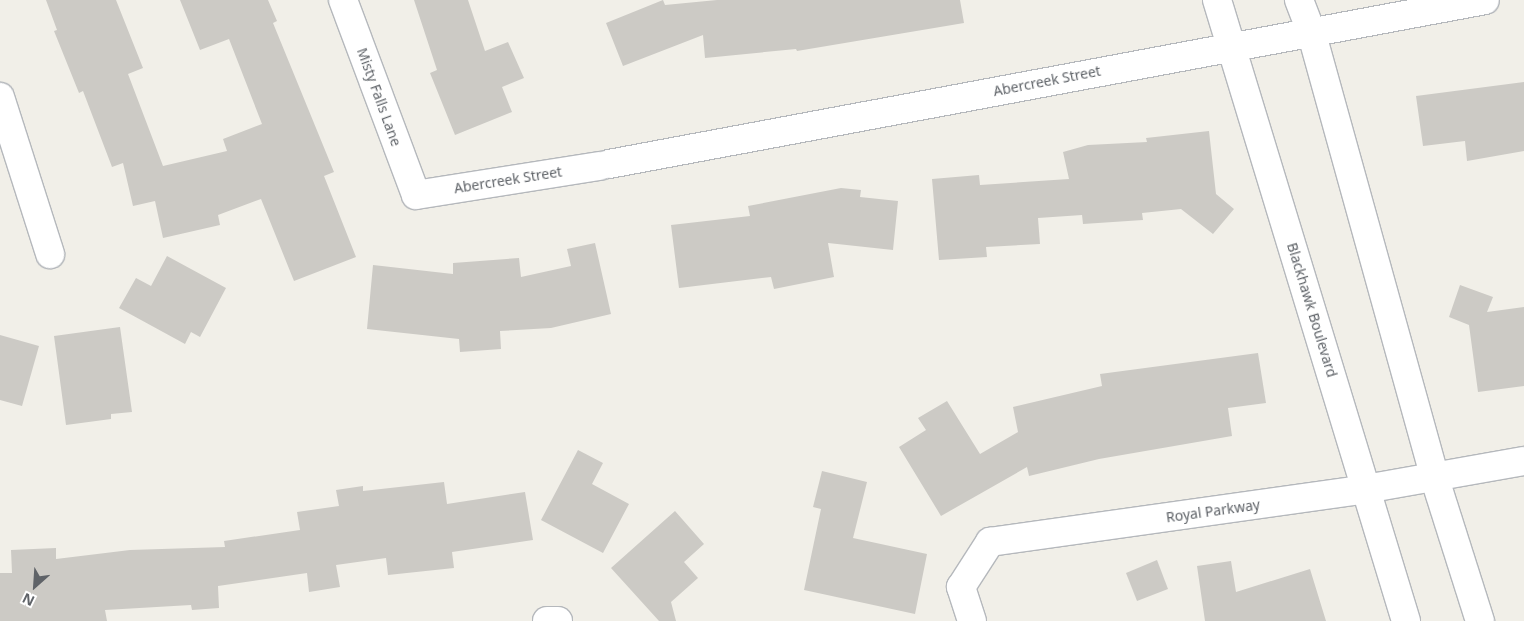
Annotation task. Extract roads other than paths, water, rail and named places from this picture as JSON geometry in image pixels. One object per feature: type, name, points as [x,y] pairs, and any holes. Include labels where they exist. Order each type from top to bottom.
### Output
[{"type":"street","name":"Misty Falls Lane","points":[[343,0],[416,195]]},
{"type":"street","name":"Blackhawk Boulevard","points":[[1217,0],[1233,46],[1406,621]]},
{"type":"street","points":[[1299,0],[1311,31],[1434,476],[1480,621]]},
{"type":"street","name":"Abercreek Street","points":[[416,195],[605,165],[1311,31],[1485,0]]},
{"type":"street","points":[[0,97],[50,254]]},
{"type":"street","name":"Royal Parkway","points":[[972,621],[961,587],[990,542],[1365,489],[1524,462]]}]
